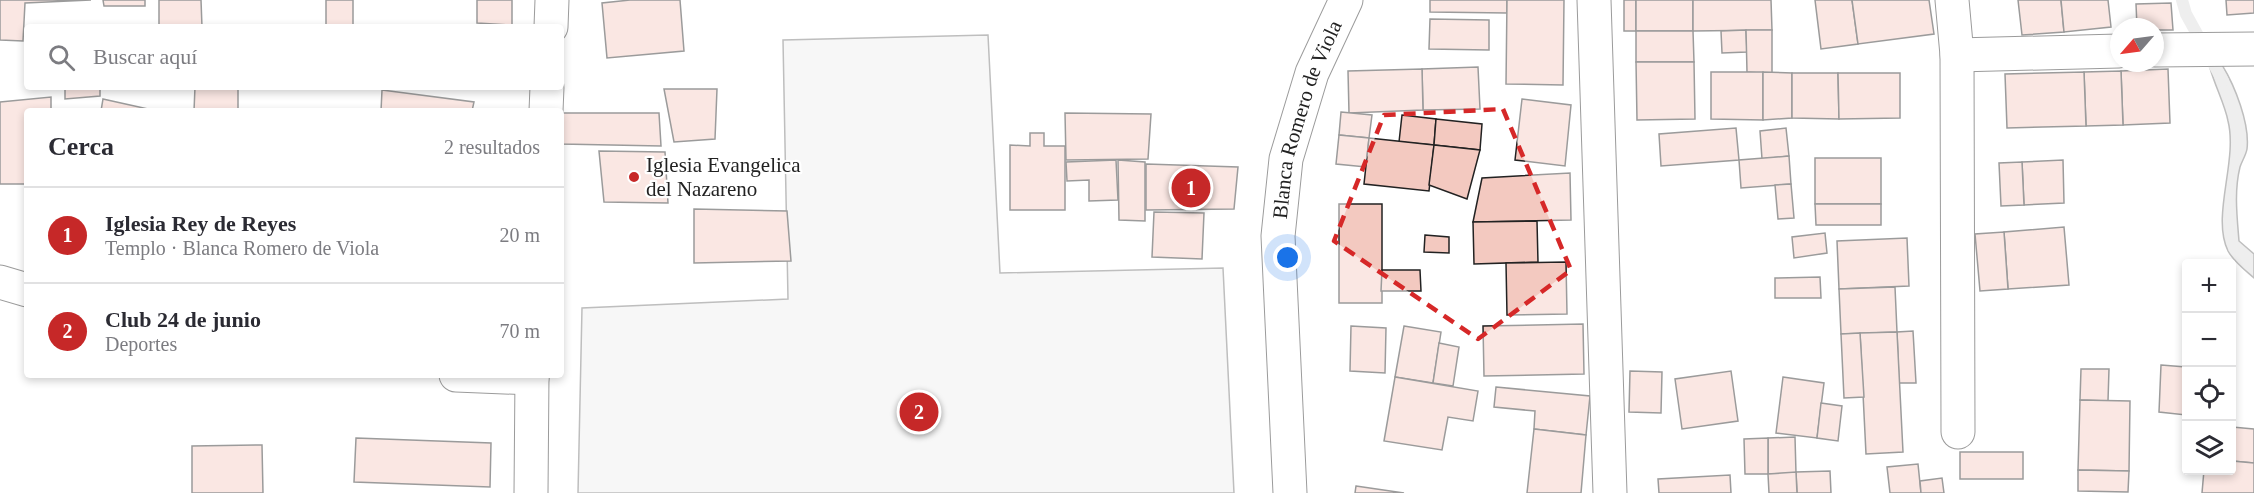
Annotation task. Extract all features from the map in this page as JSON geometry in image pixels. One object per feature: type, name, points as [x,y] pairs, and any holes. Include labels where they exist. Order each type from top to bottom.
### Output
[{"type":"street","points":[[551,24],[552,0]]},
{"type":"street","name":"Blanca Romero de Viola","points":[[1290,493],[1278,236],[1286,159],[1312,73],[1346,0]]},
{"type":"street","points":[[1594,0],[1610,493]]},
{"type":"street","points":[[1952,0],[1956,54],[1958,432]]},
{"type":"street","points":[[2170,50],[2254,49]]},
{"type":"street","points":[[1956,54],[2110,51]]},
{"type":"street","points":[[546,108],[548,90]]},
{"type":"street","points":[[0,282],[24,289]]},
{"type":"street","points":[[531,493],[532,378]]},
{"type":"highlighted area","points":[[1503,109],[1571,270],[1478,339],[1334,241],[1384,115]]},
{"type":"shaded area","points":[[988,35],[1000,273],[1223,268],[1234,493],[578,493],[582,308],[788,299],[783,40]]},
{"type":"shaded area","points":[[2222,65],[2232,83],[2244,117],[2247,149],[2238,176],[2237,213],[2239,241],[2254,254],[2254,278],[2230,255],[2224,237],[2223,205],[2230,137],[2227,115],[2210,68]]},
{"type":"building","points":[[0,0],[91,0],[25,3],[23,41],[0,40]]},
{"type":"building","points":[[103,0],[145,0],[145,6],[104,6]]},
{"type":"building","points":[[159,0],[201,0],[202,24],[159,24]]},
{"type":"building","points":[[326,0],[353,0],[353,24],[326,24]]},
{"type":"building","points":[[477,0],[512,0],[512,24],[477,23]]},
{"type":"building","points":[[630,0],[680,0],[684,51],[607,58],[602,3]]},
{"type":"building","points":[[1430,0],[1507,0],[1507,13],[1430,12]]},
{"type":"building","points":[[1507,0],[1564,0],[1563,85],[1506,84]]},
{"type":"building","points":[[1624,0],[1636,0],[1636,31],[1624,31]]},
{"type":"building","points":[[1636,0],[1693,0],[1693,31],[1636,31]]},
{"type":"building","points":[[1693,0],[1771,0],[1772,30],[1693,31]]},
{"type":"building","points":[[1815,0],[1852,0],[1858,44],[1821,49]]},
{"type":"building","points":[[1852,0],[1929,0],[1934,34],[1858,44]]},
{"type":"building","points":[[2018,0],[2061,0],[2064,32],[2022,35]]},
{"type":"building","points":[[2061,0],[2108,0],[2110,27],[2064,32]]},
{"type":"building","points":[[2226,0],[2254,0],[2254,13],[2227,15]]},
{"type":"building","points":[[2171,3],[2173,30],[2164,30],[2164,18],[2137,18],[2136,4]]},
{"type":"building","points":[[1430,19],[1489,20],[1489,50],[1429,49]]},
{"type":"building","points":[[1746,30],[1747,52],[1722,53],[1721,31]]},
{"type":"building","points":[[1746,30],[1772,30],[1772,74],[1747,72]]},
{"type":"building","points":[[1636,31],[1693,31],[1694,62],[1636,62]]},
{"type":"building","points":[[1636,62],[1694,62],[1695,119],[1637,120]]},
{"type":"building","points":[[1478,67],[1480,109],[1423,110],[1422,69]]},
{"type":"building","points":[[1422,69],[1423,110],[1349,113],[1348,71]]},
{"type":"building","points":[[2164,69],[2168,69],[2170,123],[2123,125],[2121,72],[2164,72]]},
{"type":"building","points":[[1711,72],[1763,72],[1763,120],[1711,119]]},
{"type":"building","points":[[1763,72],[1792,73],[1792,118],[1763,120]]},
{"type":"building","points":[[2084,72],[2121,72],[2123,125],[2086,126]]},
{"type":"building","points":[[2084,72],[2086,126],[2007,128],[2005,74]]},
{"type":"building","points":[[1792,73],[1838,73],[1839,119],[1792,118]]},
{"type":"building","points":[[1838,73],[1900,73],[1900,118],[1839,119]]},
{"type":"building","points":[[664,89],[717,89],[715,139],[674,142]]},
{"type":"building","points":[[65,90],[100,90],[100,96],[65,99]]},
{"type":"building","points":[[195,90],[238,90],[238,108],[194,108]]},
{"type":"building","points":[[382,90],[474,102],[473,108],[381,108]]},
{"type":"building","points":[[51,97],[51,108],[24,108],[24,184],[0,184],[0,102]]},
{"type":"building","points":[[103,99],[144,108],[102,108]]},
{"type":"building","points":[[1522,99],[1571,105],[1565,166],[1515,160]]},
{"type":"building","points":[[1341,112],[1372,115],[1369,138],[1339,135]]},
{"type":"building","points":[[564,113],[659,113],[661,146],[564,144]]},
{"type":"building","points":[[1065,113],[1151,114],[1148,159],[1066,160]]},
{"type":"building","points":[[1402,115],[1436,119],[1434,145],[1399,142]]},
{"type":"building","points":[[1436,119],[1482,124],[1480,150],[1434,145]]},
{"type":"building","points":[[1736,128],[1739,160],[1661,166],[1659,134]]},
{"type":"building","points":[[1786,128],[1789,156],[1762,159],[1760,131]]},
{"type":"building","points":[[1030,133],[1044,133],[1044,146],[1065,146],[1065,210],[1010,210],[1010,145],[1030,146]]},
{"type":"building","points":[[1339,135],[1369,138],[1366,167],[1336,164]]},
{"type":"building","points":[[1369,138],[1434,145],[1429,191],[1364,184]]},
{"type":"building","points":[[1434,145],[1480,150],[1467,199],[1429,185]]},
{"type":"building","name":"Iglesia Evangelica del Nazareno","points":[[599,151],[665,152],[668,203],[604,202]]},
{"type":"building","points":[[1789,156],[1791,184],[1741,188],[1739,160]]},
{"type":"building","points":[[1815,158],[1881,158],[1881,204],[1815,204]]},
{"type":"building","points":[[1116,160],[1118,200],[1089,201],[1089,180],[1067,181],[1066,162]]},
{"type":"building","points":[[1118,160],[1145,162],[1145,221],[1119,220]]},
{"type":"building","points":[[2063,160],[2064,203],[2024,205],[2022,162]]},
{"type":"building","points":[[2022,162],[2024,205],[2001,206],[1999,163]]},
{"type":"building","points":[[1146,164],[1238,167],[1234,209],[1146,210]]},
{"type":"building","points":[[1570,173],[1571,220],[1473,222],[1482,178]]},
{"type":"building","points":[[1791,184],[1794,218],[1778,219],[1775,185]]},
{"type":"building","points":[[1339,204],[1382,204],[1382,303],[1339,303]]},
{"type":"building","points":[[1815,204],[1881,204],[1881,225],[1816,225]]},
{"type":"building","points":[[694,209],[787,211],[791,261],[694,263]]},
{"type":"building","points":[[1154,212],[1204,213],[1202,259],[1152,257]]},
{"type":"building","points":[[1537,221],[1538,262],[1474,264],[1473,222]]},
{"type":"building","points":[[2064,227],[2069,285],[2008,289],[2004,232]]},
{"type":"building","points":[[2004,232],[2008,289],[1980,291],[1975,234]]},
{"type":"building","points":[[1825,233],[1827,253],[1794,258],[1792,237]]},
{"type":"building","points":[[1425,235],[1449,237],[1449,253],[1424,252]]},
{"type":"building","points":[[1907,238],[1909,286],[1839,289],[1837,241]]},
{"type":"building","points":[[1566,262],[1567,314],[1507,315],[1506,263]]},
{"type":"building","points":[[1382,270],[1420,270],[1421,291],[1381,291]]},
{"type":"building","points":[[1820,277],[1821,298],[1775,298],[1775,278]]},
{"type":"building","points":[[1895,287],[1897,332],[1841,334],[1839,289]]},
{"type":"building","points":[[1583,324],[1584,374],[1484,376],[1483,326]]},
{"type":"building","points":[[1351,326],[1386,328],[1385,373],[1350,371]]},
{"type":"building","points":[[1404,326],[1441,332],[1433,383],[1395,377]]},
{"type":"building","points":[[1913,331],[1916,383],[1899,383],[1897,332]]},
{"type":"building","points":[[1897,332],[1903,452],[1866,454],[1860,333]]},
{"type":"building","points":[[1860,333],[1864,397],[1844,398],[1841,334]]},
{"type":"building","points":[[1439,343],[1459,347],[1453,386],[1433,383]]},
{"type":"building","points":[[2161,365],[2182,367],[2182,415],[2159,412]]},
{"type":"building","points":[[2081,369],[2109,369],[2108,401],[2080,400]]},
{"type":"building","points":[[1630,371],[1662,372],[1661,413],[1629,412]]},
{"type":"building","points":[[1731,371],[1738,421],[1682,429],[1675,379]]},
{"type":"building","points":[[1395,377],[1478,391],[1473,421],[1448,417],[1442,450],[1384,441]]},
{"type":"building","points":[[1783,377],[1824,383],[1817,438],[1776,433]]},
{"type":"building","points":[[1496,387],[1590,396],[1586,435],[1534,429],[1535,411],[1494,407]]},
{"type":"building","points":[[2080,400],[2130,401],[2129,471],[2078,470]]},
{"type":"building","points":[[1821,403],[1842,406],[1838,441],[1817,438]]},
{"type":"building","points":[[2236,427],[2254,429],[2254,463],[2236,461]]},
{"type":"building","points":[[1534,429],[1586,435],[1581,493],[1527,493]]},
{"type":"building","points":[[1795,437],[1796,473],[1768,474],[1768,438]]},
{"type":"building","points":[[356,438],[491,443],[490,487],[354,482]]},
{"type":"building","points":[[1768,438],[1768,474],[1745,474],[1744,439]]},
{"type":"building","points":[[262,445],[263,493],[192,493],[192,446]]},
{"type":"building","points":[[1960,452],[2023,452],[2023,479],[1960,479]]},
{"type":"building","points":[[2236,461],[2254,463],[2254,493],[2202,493],[2204,475],[2236,475]]},
{"type":"building","points":[[1918,464],[1921,493],[1890,493],[1887,467]]},
{"type":"building","points":[[2078,470],[2129,471],[2128,492],[2078,491]]},
{"type":"building","points":[[1830,471],[1831,493],[1797,493],[1796,472]]},
{"type":"building","points":[[1796,472],[1797,493],[1769,493],[1768,474]]},
{"type":"building","points":[[1730,475],[1731,493],[1659,493],[1658,479]]},
{"type":"building","points":[[1942,478],[1944,493],[1921,493],[1920,481]]},
{"type":"building","points":[[1356,486],[1404,493],[1355,493]]},
{"type":"waterway","points":[[2182,0],[2186,14],[2223,81]]},
{"type":"place","name":"Iglesia Evangelica del Nazareno","points":[[634,177]]},
{"type":"place","name":"Iglesia Rey de Reyes","points":[[1191,188]]},
{"type":"place","name":"Club 24 de junio","points":[[919,412]]}]
